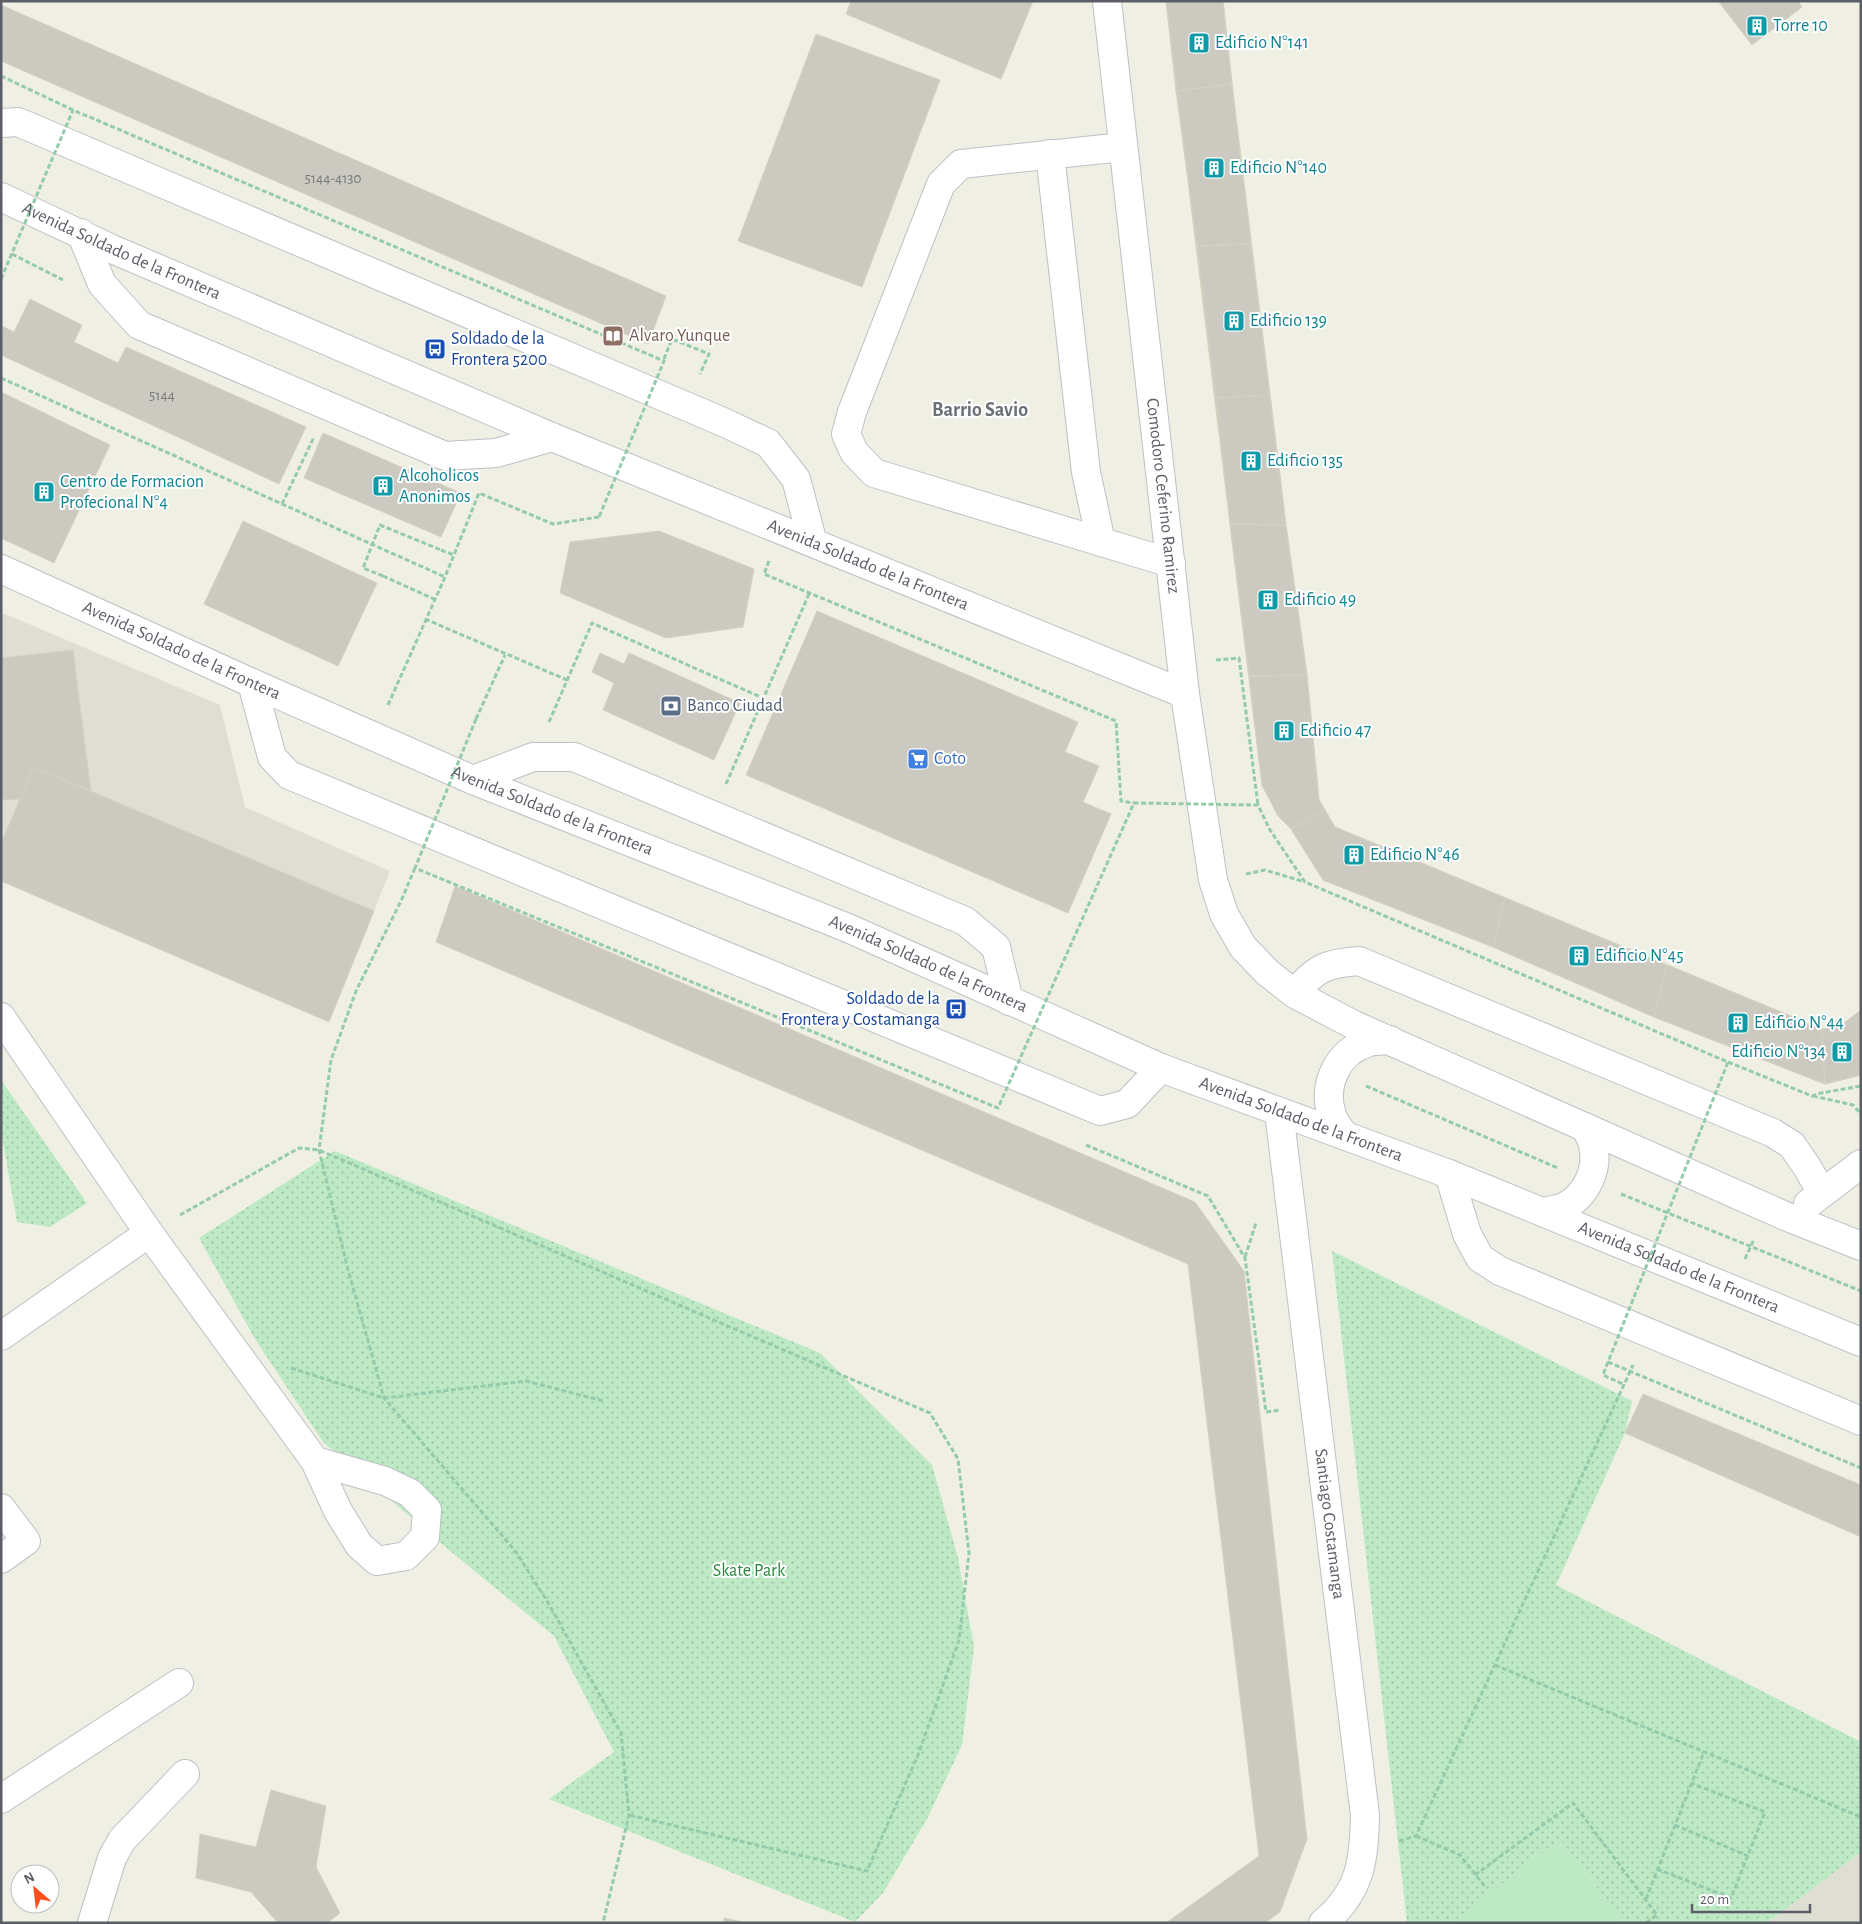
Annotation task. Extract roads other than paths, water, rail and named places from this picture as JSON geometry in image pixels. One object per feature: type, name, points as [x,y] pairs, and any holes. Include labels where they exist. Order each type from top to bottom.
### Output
[{"type":"street","name":"Comodoro Ceferino Ramirez","points":[[1107,1],[1170,563],[1186,694],[1213,880],[1224,914],[1243,947],[1268,974],[1296,994]]},
{"type":"street","points":[[1,123],[18,122],[724,422],[768,443],[796,479],[813,543]]},
{"type":"street","points":[[1123,147],[961,164],[941,184],[852,412],[846,434],[854,452],[874,473],[1170,563]]},
{"type":"street","points":[[1050,154],[1086,472],[1101,542]]},
{"type":"street","name":"Avenida Soldado de la Frontera","points":[[1,197],[277,320],[552,437],[1186,694]]},
{"type":"street","points":[[81,233],[102,284],[139,325],[445,456],[496,454],[552,437]]},
{"type":"street","name":"Avenida Soldado de la Frontera","points":[[1,569],[252,683],[474,780],[848,928],[1161,1068],[1449,1174],[1861,1342]]},
{"type":"street","points":[[252,683],[272,756],[289,775],[1100,1111],[1127,1104],[1161,1068]]},
{"type":"street","points":[[474,780],[534,756],[574,756],[965,921],[996,946],[1009,1001]]},
{"type":"street","points":[[1822,1193],[1792,1145],[1773,1133],[1359,961],[1334,963],[1307,978],[1296,994],[1354,1025],[1779,1212],[1861,1246]]},
{"type":"street","points":[[1,1017],[149,1233],[315,1461]]},
{"type":"street","points":[[1344,1135],[1332,1116],[1328,1094],[1333,1072],[1348,1054],[1367,1042],[1390,1040]]},
{"type":"street","name":"Santiago Costamanga","points":[[1279,1112],[1365,1815],[1364,1852],[1359,1874],[1345,1900],[1323,1923]]},
{"type":"street","points":[[1545,1212],[1563,1207],[1579,1196],[1590,1181],[1595,1163],[1593,1144],[1586,1127]]},
{"type":"street","points":[[1779,1212],[1822,1193],[1861,1164]]},
{"type":"street","points":[[1449,1174],[1467,1234],[1480,1258],[1500,1270],[1861,1421]]},
{"type":"street","points":[[1,1336],[149,1233]]},
{"type":"street","points":[[1,1508],[26,1541],[1,1559]]},
{"type":"street","points":[[1,1799],[178,1683]]},
{"type":"street","points":[[92,1923],[112,1858],[122,1840],[185,1774]]},
{"type":"place","name":"Torre 10","points":[[1757,26]]},
{"type":"place","name":"Edificio N°141","points":[[1199,43]]},
{"type":"place","name":"Edificio N°140","points":[[1214,168]]},
{"type":"place","name":"Edificio 139","points":[[1234,321]]},
{"type":"place","name":"Alvaro Yunque","points":[[613,336]]},
{"type":"place","name":"Soldado de la Frontera 5200","points":[[435,349]]},
{"type":"place","name":"Edificio 135","points":[[1251,461]]},
{"type":"place","name":"Alcoholicos Anonimos","points":[[383,486]]},
{"type":"place","name":"Centro de Formacion Profecional N°4","points":[[44,492]]},
{"type":"place","name":"Edificio 49","points":[[1268,600]]},
{"type":"place","name":"Banco Ciudad","points":[[671,706]]},
{"type":"place","name":"Edificio 47","points":[[1284,731]]},
{"type":"place","name":"Coto","points":[[918,759]]},
{"type":"place","name":"Edificio N°46","points":[[1354,855]]},
{"type":"place","name":"Edificio N°45","points":[[1579,956]]},
{"type":"place","name":"Soldado de la Frontera y Costamanga","points":[[956,1009]]},
{"type":"place","name":"Edificio N°44","points":[[1738,1023]]},
{"type":"place","name":"Edificio N°134","points":[[1842,1052]]},
{"type":"district","name":"Barrio Savio","points":[[980,410]]},
{"type":"park label","name":"Skate Park","points":[[749,1571]]}]
